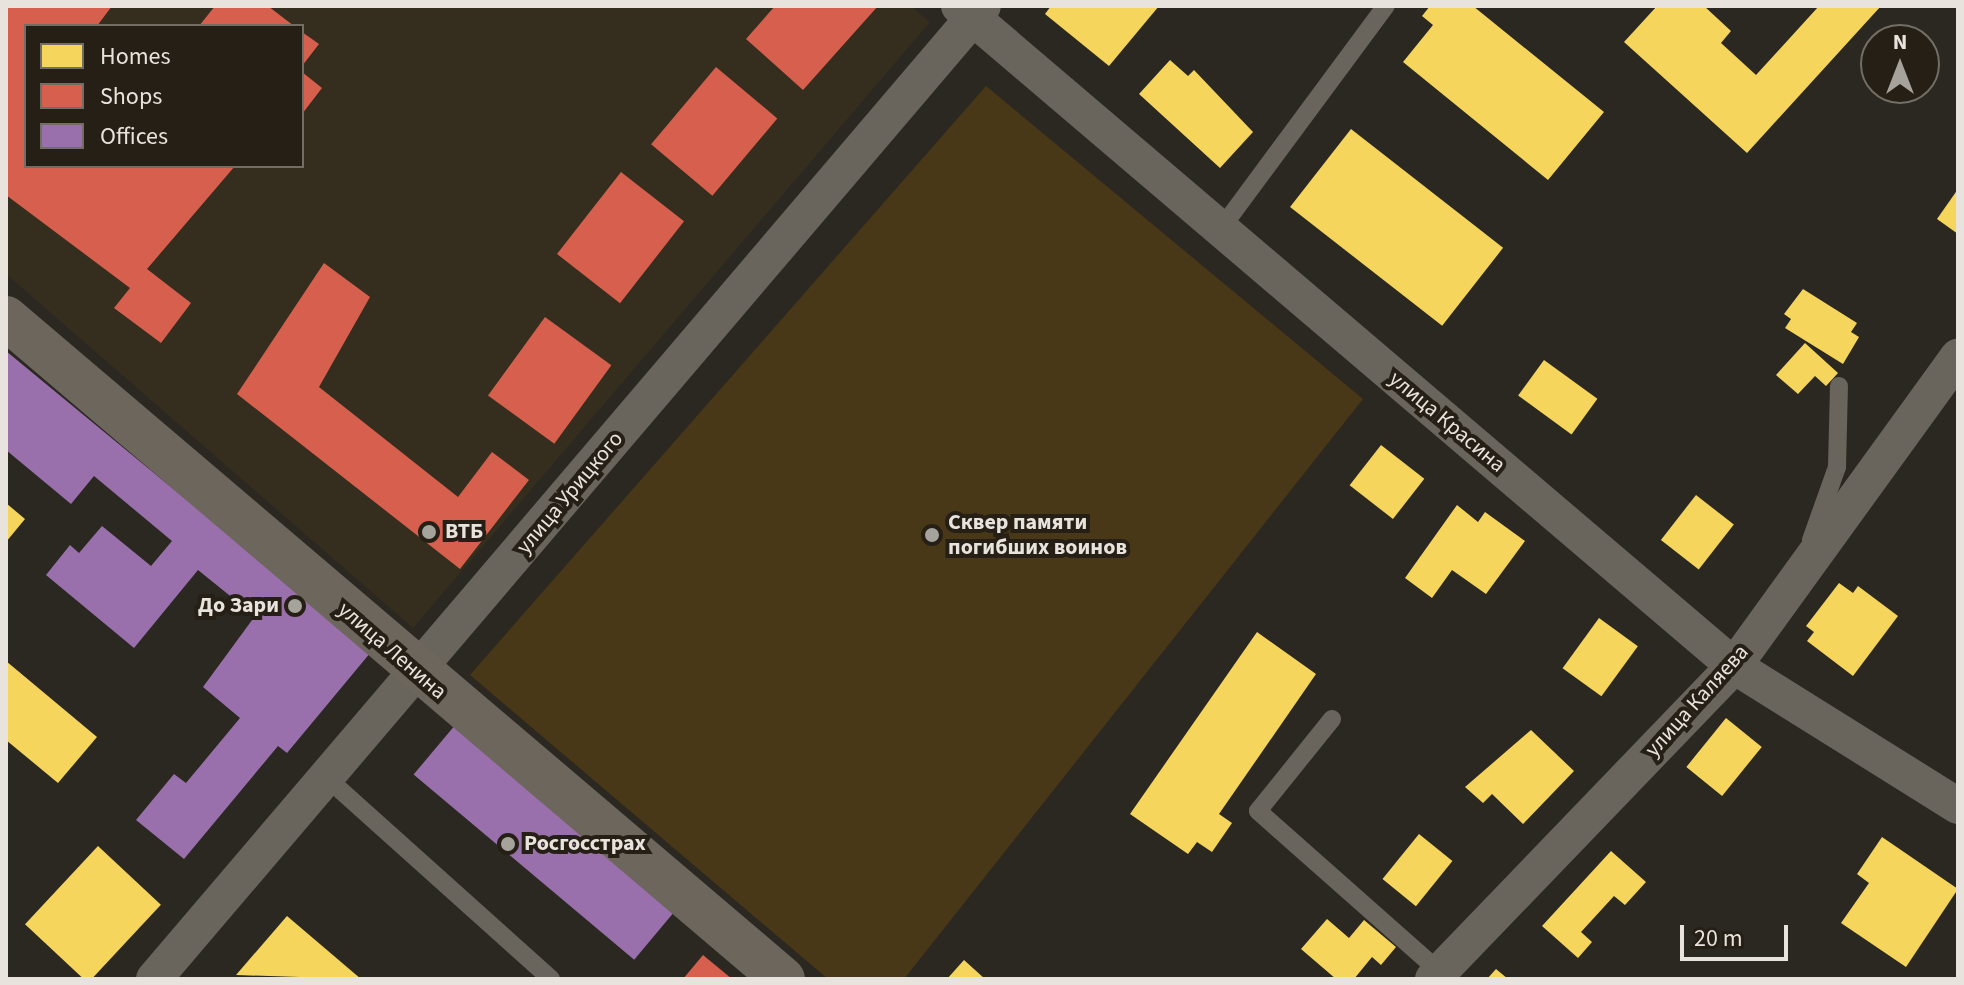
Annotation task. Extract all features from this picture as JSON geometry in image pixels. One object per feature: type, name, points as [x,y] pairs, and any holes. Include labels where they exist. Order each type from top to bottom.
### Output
[{"type":"main road","name":"улица Ленина","points":[[6,318],[417,673],[783,979]]},
{"type":"street","name":"улица Красина","points":[[972,11],[1220,230],[1734,666],[1958,806]]},
{"type":"street","name":"улица Урицкого","points":[[165,975],[972,11]]},
{"type":"street","name":"улица Каляева","points":[[1436,976],[1734,666],[1958,357]]},
{"type":"lane","points":[[1220,230],[1386,6]]},
{"type":"lane","points":[[1799,576],[1837,467],[1839,386]]},
{"type":"lane","points":[[1332,719],[1258,811],[1436,976]]},
{"type":"lane","points":[[327,778],[551,979]]},
{"type":"shaded area","points":[[6,6],[911,6],[930,22],[413,628],[6,274]]},
{"type":"shaded area","points":[[986,86],[1363,399],[904,979],[828,979],[470,675]]},
{"type":"building: Homes","points":[[1051,6],[1159,6],[1109,66],[1045,14]]},
{"type":"building: Homes","points":[[1430,6],[1473,6],[1604,112],[1548,180],[1403,62],[1433,25],[1422,16]]},
{"type":"building: Homes","points":[[1657,6],[1704,6],[1731,31],[1721,43],[1756,75],[1819,6],[1881,6],[1865,24],[1860,24],[1860,29],[1747,153],[1624,42]]},
{"type":"building: Homes","points":[[1170,60],[1188,76],[1194,70],[1253,132],[1220,168],[1139,94]]},
{"type":"building: Homes","points":[[1351,129],[1503,248],[1442,326],[1290,207]]},
{"type":"building: Homes","points":[[1958,189],[1958,234],[1937,219]]},
{"type":"building: Homes","points":[[1803,289],[1857,323],[1851,332],[1859,337],[1843,364],[1785,328],[1791,319],[1784,314]]},
{"type":"building: Homes","points":[[1805,343],[1838,373],[1826,386],[1815,376],[1798,394],[1776,375]]},
{"type":"building: Homes","points":[[1544,360],[1597,399],[1572,434],[1518,396]]},
{"type":"building: Homes","points":[[1381,445],[1424,479],[1393,519],[1350,485]]},
{"type":"building: Homes","points":[[1696,495],[1734,525],[1699,569],[1661,540]]},
{"type":"building: Homes","points":[[6,503],[25,519],[6,542]]},
{"type":"building: Homes","points":[[1457,505],[1478,522],[1485,512],[1525,541],[1486,594],[1452,570],[1432,598],[1405,578]]},
{"type":"building: Homes","points":[[1839,583],[1853,593],[1858,586],[1898,616],[1853,676],[1807,641],[1814,632],[1806,626]]},
{"type":"building: Homes","points":[[1599,618],[1638,646],[1601,696],[1563,668]]},
{"type":"building: Homes","points":[[1257,632],[1316,674],[1219,814],[1232,823],[1212,852],[1197,842],[1188,854],[1130,814]]},
{"type":"building: Homes","points":[[6,661],[97,737],[58,783],[6,740]]},
{"type":"building: Homes","points":[[1726,718],[1762,747],[1722,796],[1686,767]]},
{"type":"building: Homes","points":[[1531,730],[1574,771],[1523,824],[1492,794],[1483,803],[1465,787]]},
{"type":"building: Homes","points":[[1419,834],[1452,861],[1416,906],[1382,879]]},
{"type":"building: Homes","points":[[1882,837],[1958,889],[1906,967],[1841,923],[1869,883],[1857,874]]},
{"type":"building: Homes","points":[[98,846],[161,905],[92,979],[84,979],[25,924]]},
{"type":"building: Homes","points":[[1611,851],[1646,882],[1625,905],[1614,896],[1581,932],[1592,942],[1578,958],[1542,926]]},
{"type":"building: Homes","points":[[287,916],[361,979],[236,975]]},
{"type":"building: Homes","points":[[1327,919],[1349,938],[1364,920],[1396,947],[1381,965],[1372,957],[1354,979],[1336,979],[1301,949]]},
{"type":"building: Homes","points":[[964,960],[985,979],[947,979]]},
{"type":"building: Homes","points":[[1496,969],[1508,979],[1487,979]]},
{"type":"building: Shops","points":[[6,6],[112,6],[98,24],[24,24],[24,168],[233,168],[147,269],[191,303],[161,343],[114,308],[130,288],[6,195]]},
{"type":"building: Shops","points":[[215,6],[268,6],[291,24],[201,24]]},
{"type":"building: Shops","points":[[775,6],[878,6],[803,90],[746,39]]},
{"type":"building: Shops","points":[[304,33],[319,44],[304,63]]},
{"type":"building: Shops","points":[[716,67],[777,118],[712,196],[651,144]]},
{"type":"building: Shops","points":[[304,74],[322,88],[304,111]]},
{"type":"building: Shops","points":[[621,172],[684,221],[620,303],[557,254]]},
{"type":"building: Shops","points":[[324,263],[370,297],[319,387],[458,497],[492,452],[529,480],[460,569],[237,394]]},
{"type":"building: Shops","points":[[545,317],[611,365],[554,444],[488,395]]},
{"type":"building: Shops","points":[[703,955],[732,979],[683,979]]},
{"type":"building: Offices","points":[[6,351],[371,652],[287,753],[278,746],[184,859],[136,820],[174,774],[186,783],[240,718],[203,687],[255,616],[198,570],[134,648],[46,575],[70,545],[79,553],[102,526],[151,566],[172,541],[94,476],[71,504],[6,450]]},
{"type":"building: Offices","points":[[456,724],[677,909],[634,960],[414,775]]},
{"type":"place","name":"ВТБ","points":[[429,532]]},
{"type":"place","name":"Сквер памяти погибших воинов","points":[[932,535]]},
{"type":"place","name":"До Зари","points":[[295,606]]},
{"type":"place","name":"Росгосстрах","points":[[508,844]]}]
